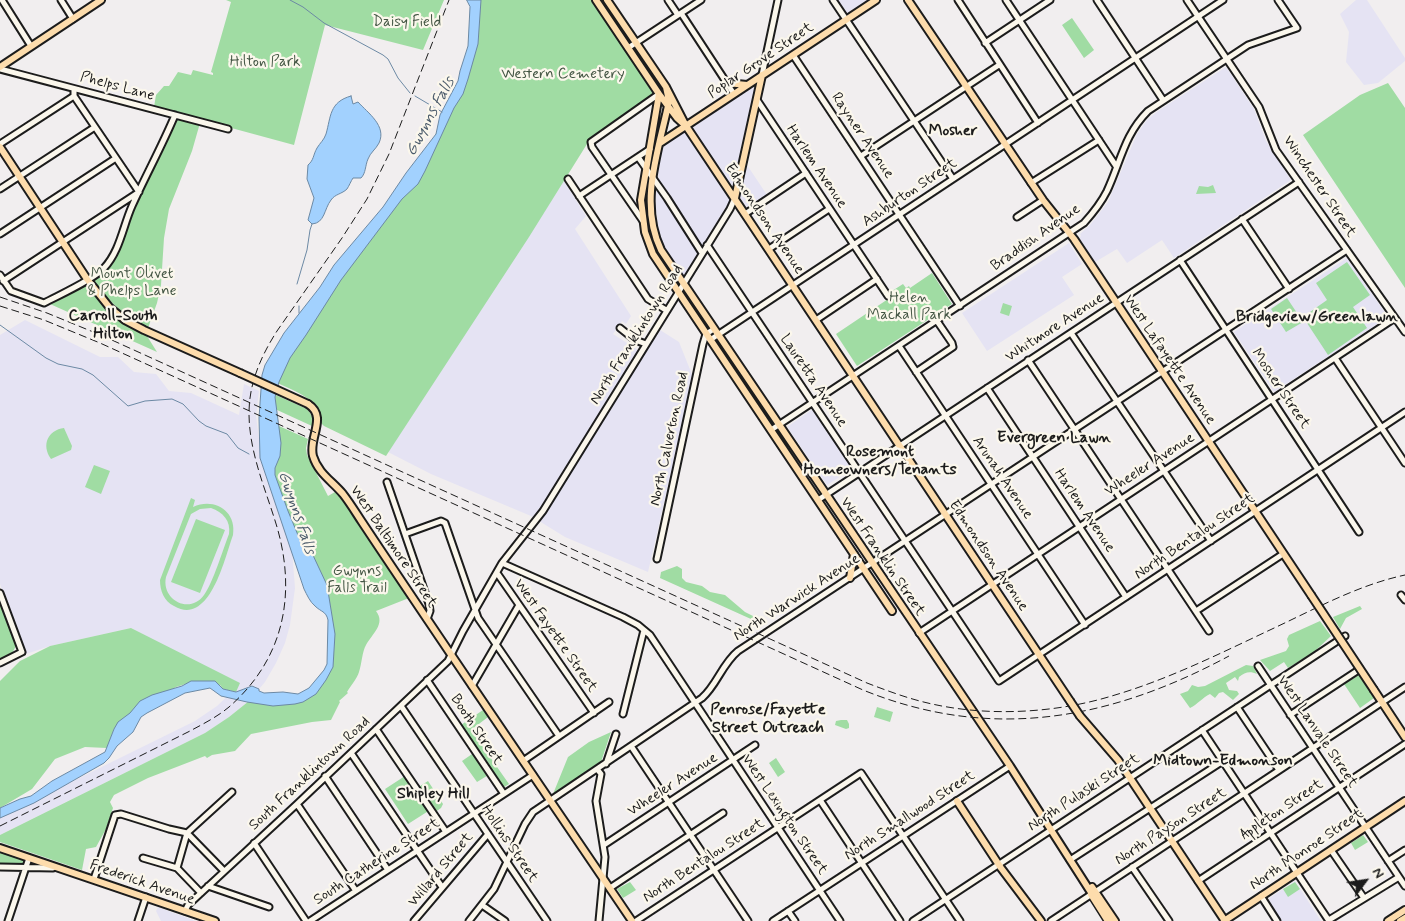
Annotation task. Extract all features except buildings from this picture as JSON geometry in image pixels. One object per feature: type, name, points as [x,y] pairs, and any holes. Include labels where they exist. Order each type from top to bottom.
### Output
[{"type":"highway","points":[[1093,893],[1094,902],[1105,921]]},
{"type":"highway","points":[[1093,893],[1109,921]]},
{"type":"main road","points":[[0,68],[101,0]]},
{"type":"main road","name":"Edmondson Avenue","points":[[596,0],[659,94],[686,126],[1080,716],[1111,751],[1224,921]]},
{"type":"main road","name":"Edmondson Avenue","points":[[607,0],[666,87],[686,126]]},
{"type":"main road","name":"Poplar Grove Street","points":[[660,143],[876,0]]},
{"type":"main road","name":"West Lafayette Avenue","points":[[908,0],[1031,183],[1070,233],[1405,737]]},
{"type":"main road","name":"North Franklintown Road","points":[[734,198],[762,75]]},
{"type":"main road","points":[[727,83],[747,85]]},
{"type":"main road","name":"West Franklin Street","points":[[666,87],[669,101],[650,201],[653,230],[661,250],[1010,766],[1070,860],[1115,921]]},
{"type":"main road","name":"West Franklin Street","points":[[659,94],[641,200],[643,221],[654,254],[892,611]]},
{"type":"main road","name":"West Baltimore Street","points":[[0,146],[87,279],[104,301],[125,320],[308,404],[314,409],[318,418],[312,449],[318,466],[326,478],[343,493],[450,655],[634,921]]},
{"type":"main road","points":[[850,578],[854,563],[854,553]]},
{"type":"main road","points":[[864,569],[869,572],[888,594],[897,600]]},
{"type":"main road","points":[[956,800],[998,865],[1041,921]]},
{"type":"main road","name":"North Monroe Street","points":[[1224,921],[1405,801]]},
{"type":"main road","name":"Frederick Avenue","points":[[0,848],[215,921]]},
{"type":"main road","points":[[1388,921],[1405,910]]},
{"type":"main road","points":[[1400,921],[1405,918]]},
{"type":"street","points":[[2,0],[31,46]]},
{"type":"street","points":[[61,0],[73,19]]},
{"type":"street","points":[[668,0],[734,94]]},
{"type":"street","points":[[628,48],[701,0]]},
{"type":"street","name":"North Franklintown Road","points":[[762,75],[778,0]]},
{"type":"street","points":[[833,0],[953,179]]},
{"type":"street","points":[[958,0],[1038,123]]},
{"type":"street","points":[[1006,0],[1116,166]]},
{"type":"street","points":[[985,43],[1050,0]]},
{"type":"street","points":[[1097,0],[1163,100]]},
{"type":"street","name":"Winchester Street","points":[[1188,0],[1259,107],[1276,150],[1405,332]]},
{"type":"street","name":"Ashburton Street","points":[[716,332],[752,312],[1223,0]]},
{"type":"street","name":"Braddish Avenue","points":[[771,430],[1084,223],[1107,191],[1127,138],[1136,123],[1148,111],[1248,45],[1297,28],[1278,0]]},
{"type":"street","name":"Rayner Avenue","points":[[793,55],[960,306]]},
{"type":"street","points":[[861,156],[999,65]]},
{"type":"street","name":"Phelps Lane","points":[[0,68],[228,129]]},
{"type":"street","points":[[74,89],[74,96],[139,192]]},
{"type":"street","points":[[643,221],[592,147],[591,142],[659,94]]},
{"type":"street","points":[[0,146],[74,96]]},
{"type":"street","name":"Harlem Avenue","points":[[757,100],[888,296]]},
{"type":"street","points":[[0,275],[11,291],[44,303],[100,272],[108,263],[119,243],[139,192],[159,153],[175,115]]},
{"type":"street","points":[[0,189],[95,127]]},
{"type":"street","points":[[1031,183],[1099,140]]},
{"type":"street","points":[[579,196],[650,149]]},
{"type":"street","points":[[638,157],[702,253]]},
{"type":"street","points":[[0,234],[116,158]]},
{"type":"street","points":[[745,214],[806,174]]},
{"type":"street","points":[[568,180],[648,299],[666,310]]},
{"type":"street","name":"Whitmore Avenue","points":[[818,500],[1299,182]]},
{"type":"street","points":[[4,280],[139,192]]},
{"type":"street","name":"North Franklintown Road","points":[[450,655],[502,563],[543,511],[730,209],[734,198]]},
{"type":"street","points":[[1017,217],[1043,200]]},
{"type":"street","points":[[769,249],[829,209]]},
{"type":"street","points":[[1242,219],[1289,289]]},
{"type":"street","name":"Lauretta Avenue","points":[[708,245],[999,681]]},
{"type":"street","name":"North Warwick Avenue","points":[[468,921],[494,889],[528,817],[695,704],[710,690],[729,660],[738,651],[1347,250]]},
{"type":"street","name":"Mosher Street","points":[[1180,260],[1359,532]]},
{"type":"street","points":[[816,320],[876,279]]},
{"type":"street","name":"Wheeler Avenue","points":[[919,633],[1395,318]]},
{"type":"street","points":[[916,372],[953,347],[937,320]]},
{"type":"street","points":[[620,328],[635,340],[646,344]]},
{"type":"street","points":[[708,337],[716,332]]},
{"type":"street","points":[[1071,332],[1211,541]]},
{"type":"street","name":"North Calverton Road","points":[[658,559],[708,337]]},
{"type":"street","name":"Arunah Avenue","points":[[899,346],[1085,625]]},
{"type":"street","points":[[1335,358],[1405,463]]},
{"type":"street","points":[[1028,360],[1209,631]]},
{"type":"street","name":"Harlem Avenue","points":[[987,388],[1126,597]]},
{"type":"street","name":"North Bentalou Street","points":[[999,681],[1405,412]]},
{"type":"street","points":[[387,482],[429,604],[430,611],[426,619]]},
{"type":"street","points":[[405,534],[444,521],[478,618],[559,736]]},
{"type":"street","points":[[1196,611],[1284,554]]},
{"type":"street","name":"West Lexington Street","points":[[502,563],[623,617],[644,630],[654,640],[840,921]]},
{"type":"street","name":"West Fayette Street","points":[[497,573],[594,713]]},
{"type":"street","points":[[0,593],[22,652],[0,663]]},
{"type":"street","points":[[1401,595],[1405,600]]},
{"type":"street","points":[[472,686],[519,605]]},
{"type":"street","points":[[623,714],[644,630]]},
{"type":"street","name":"North Pulaski Street","points":[[913,921],[1342,637],[1360,669],[1290,715]]},
{"type":"street","name":"South Franklintown Road","points":[[185,911],[188,905],[448,661],[450,655]]},
{"type":"street","name":"West Lanvale Street","points":[[1258,666],[1405,886]]},
{"type":"street","name":"Booth Street","points":[[427,680],[504,794]]},
{"type":"street","name":"North Payson Street","points":[[1051,921],[1405,687]]},
{"type":"street","points":[[523,761],[609,702]]},
{"type":"street","name":"Hollins Street","points":[[401,706],[546,921]]},
{"type":"street","points":[[1237,707],[1279,770]]},
{"type":"street","points":[[376,729],[446,832]]},
{"type":"street","points":[[1202,730],[1329,921],[1398,876]]},
{"type":"street","points":[[606,764],[616,734]]},
{"type":"street","name":"Appleton Street","points":[[1198,881],[1405,744]]},
{"type":"street","points":[[631,746],[748,921]]},
{"type":"street","name":"Wheeler Avenue","points":[[604,845],[755,746]]},
{"type":"street","points":[[351,753],[442,887]]},
{"type":"street","points":[[1070,860],[1223,761]]},
{"type":"street","name":"North Smallwood Street","points":[[773,921],[1010,766]]},
{"type":"street","points":[[597,769],[600,774],[596,801],[604,845],[604,879],[599,921]]},
{"type":"street","name":"North Bentalou Street","points":[[634,921],[861,773],[903,836]]},
{"type":"street","name":"South Catherine Street","points":[[308,921],[533,775]]},
{"type":"street","points":[[325,776],[388,870]]},
{"type":"street","points":[[177,868],[187,833],[232,792]]},
{"type":"street","points":[[820,800],[900,921]]},
{"type":"street","points":[[297,804],[356,890]]},
{"type":"street","points":[[610,888],[723,813]]},
{"type":"street","points":[[94,879],[115,815],[121,814],[187,833],[224,872]]},
{"type":"street","name":"Willard Street","points":[[414,921],[488,834]]},
{"type":"street","points":[[903,836],[960,921]]},
{"type":"street","points":[[254,843],[308,921]]},
{"type":"street","points":[[1331,850],[1364,898]]},
{"type":"street","points":[[1388,861],[1405,850]]},
{"type":"street","points":[[8,921],[30,858]]},
{"type":"street","points":[[143,858],[177,868],[201,893]]},
{"type":"street","name":"Frederick Avenue","points":[[0,866],[61,868]]},
{"type":"street","points":[[1132,867],[1169,921]]},
{"type":"street","points":[[208,886],[269,907]]},
{"type":"street","points":[[1261,896],[1277,921]]},
{"type":"street","points":[[138,921],[146,897]]},
{"type":"street","points":[[482,905],[505,921]]},
{"type":"street","points":[[788,911],[795,921]]},
{"type":"shaded area","points":[[836,0],[869,0],[848,14],[845,13]]},
{"type":"shaded area","points":[[1356,0],[1367,0],[1405,58],[1405,61],[1378,83],[1364,85],[1346,62],[1349,32],[1340,14]]},
{"type":"shaded area","points":[[1226,67],[1254,109],[1266,141],[1291,180],[1174,258],[1162,240],[1127,263],[1117,249],[1095,262],[1079,238],[1080,234],[1090,225],[1108,202],[1137,134],[1147,120],[1158,111]]},
{"type":"shaded area","points":[[757,81],[741,156],[767,195],[747,209],[691,126]]},
{"type":"shaded area","points":[[685,130],[731,199],[683,277],[668,255],[659,235],[654,194],[663,145]]},
{"type":"shaded area","points":[[564,181],[586,216],[575,229],[631,316],[626,324],[622,321],[613,334],[644,354],[660,330],[679,342],[693,377],[648,572],[565,537],[531,516],[431,474],[388,452]]},
{"type":"shaded area","points":[[1069,243],[1082,264],[1062,277],[1074,295],[987,351],[962,313]]},
{"type":"shaded area","points":[[1347,258],[1388,317],[1274,392],[1234,332]]},
{"type":"shaded area","points":[[25,320],[100,357],[118,357],[134,372],[156,374],[169,391],[191,393],[239,415],[244,384],[259,391],[256,416],[261,454],[292,550],[295,588],[290,625],[285,643],[265,682],[249,701],[205,733],[0,835],[0,817],[195,721],[217,706],[237,687],[131,628],[50,646],[26,654],[0,584],[0,335]]},
{"type":"shaded area","points":[[813,409],[852,469],[827,485],[787,427]]},
{"type":"shaded area","points":[[1295,881],[1321,921],[1282,921],[1268,899]]},
{"type":"shaded area","points":[[158,907],[195,921],[161,921],[156,911]]},
{"type":"green space","name":"Hilton Park","points":[[226,0],[444,0],[423,50],[325,25],[294,145],[154,107],[156,95],[164,86],[169,86],[178,72],[191,75],[193,70],[213,75],[211,72],[231,2]]},
{"type":"green space","name":"Western Cemetery","points":[[473,0],[592,0],[653,93],[651,97],[588,140],[529,237],[386,456],[324,426],[321,423],[320,414],[310,400],[294,390],[268,379],[422,162],[464,76],[473,41]]},
{"type":"green space","points":[[1072,18],[1094,50],[1084,58],[1062,25]]},
{"type":"green space","points":[[1388,83],[1405,108],[1405,288],[1303,135],[1360,95]]},
{"type":"green space","name":"Mount Olivet & Phelps Lane","points":[[178,118],[200,123],[192,151],[169,209],[164,238],[161,285],[148,328],[117,307],[93,279],[117,251],[135,206]]},
{"type":"green space","points":[[1213,185],[1216,193],[1196,194],[1199,186],[1208,187]]},
{"type":"green space","points":[[1347,262],[1370,295],[1353,307],[1367,328],[1328,355],[1303,317],[1327,300],[1316,283]]},
{"type":"green space","name":"Helen Mackall Park","points":[[932,273],[952,304],[857,366],[836,334],[894,295],[892,291],[903,284],[906,288],[909,286],[910,288]]},
{"type":"green space","name":"Mount Olivet & Phelps Lane","points":[[86,284],[114,316],[147,336],[157,352],[50,304]]},
{"type":"green space","points":[[1287,298],[1303,322],[1286,332],[1271,309]]},
{"type":"green space","points":[[1003,303],[1012,306],[1009,316],[1000,313]]},
{"type":"green space","points":[[267,391],[307,409],[312,417],[312,426],[264,404]]},
{"type":"green space","name":"Gwynns Falls Trail","points":[[270,422],[308,439],[307,455],[328,496],[335,492],[340,495],[409,598],[376,611],[380,620],[379,625],[365,648],[357,677],[348,693],[339,701],[331,720],[251,734],[235,751],[212,755],[207,758],[205,756],[148,778],[114,795],[110,802],[113,808],[106,829],[96,847],[86,849],[82,870],[0,842],[0,835],[205,733],[249,701],[307,694],[330,663],[329,610],[295,542],[274,488]]},
{"type":"green space","points":[[64,428],[72,446],[71,450],[51,459],[46,444],[48,439],[58,429]]},
{"type":"green space","points":[[94,465],[110,471],[101,494],[85,487]]},
{"type":"green space","points":[[191,498],[195,500],[193,507],[201,504],[216,505],[228,513],[233,526],[233,535],[220,573],[206,599],[197,607],[187,610],[174,606],[163,595],[160,580]],"holes":[[[211,508],[227,521],[229,534],[214,574],[207,590],[198,601],[191,604],[178,602],[168,592],[166,577],[191,514],[200,509]]]},
{"type":"green space","points":[[196,519],[225,530],[200,593],[171,582]]},
{"type":"green space","points":[[677,566],[682,569],[682,578],[686,582],[702,586],[710,592],[725,595],[745,612],[763,621],[762,624],[660,578],[661,572]]},
{"type":"green space","points":[[0,602],[16,644],[8,656],[0,660]]},
{"type":"green space","points":[[1360,606],[1362,609],[1346,618],[1340,629],[1333,617]]},
{"type":"green space","points":[[1320,621],[1331,636],[1314,652],[1288,668],[1284,662],[1270,671],[1260,660],[1286,651],[1289,646],[1287,639],[1289,635]]},
{"type":"green space","points":[[131,628],[240,683],[236,692],[223,689],[220,685],[195,681],[176,687],[125,717],[114,729],[107,748],[85,747],[55,759],[32,789],[0,808],[0,681],[20,661],[50,646]]},
{"type":"green space","points":[[1246,665],[1253,666],[1257,674],[1245,673],[1239,677],[1238,681],[1235,677],[1226,683],[1229,690],[1237,691],[1239,694],[1233,700],[1223,692],[1219,693],[1215,698],[1210,694],[1190,708],[1180,694],[1188,691],[1192,685],[1198,687],[1205,686]]},
{"type":"green space","points":[[1359,675],[1374,698],[1360,708],[1344,684]]},
{"type":"green space","points":[[877,707],[893,712],[890,722],[874,717]]},
{"type":"green space","points":[[483,710],[488,717],[471,730],[509,784],[501,789],[490,774],[477,782],[462,761],[475,752],[458,727]]},
{"type":"green space","points":[[847,720],[849,728],[846,729],[835,725],[836,721]]},
{"type":"green space","points":[[611,732],[601,762],[553,794],[568,757],[589,742]]},
{"type":"green space","points":[[776,758],[785,772],[778,777],[769,763]]},
{"type":"green space","points":[[405,776],[414,790],[428,781],[443,804],[441,808],[434,813],[430,810],[408,824],[385,789]]},
{"type":"green space","points":[[1363,835],[1368,842],[1355,850],[1351,843]]},
{"type":"green space","points":[[0,852],[24,860],[24,866],[0,864]]},
{"type":"green space","points":[[630,882],[636,890],[623,898],[617,889]]},
{"type":"green space","points":[[1295,882],[1300,889],[1288,897],[1283,889]]},
{"type":"water","name":"Gwynns Falls","points":[[467,0],[481,0],[478,44],[463,94],[454,108],[418,184],[402,199],[341,280],[290,358],[279,382],[275,397],[281,443],[275,475],[300,540],[311,551],[327,585],[335,634],[333,667],[326,680],[316,694],[303,702],[295,704],[273,706],[247,702],[221,696],[210,688],[185,693],[141,717],[133,732],[117,746],[104,763],[34,803],[0,818],[0,808],[31,796],[52,781],[105,752],[118,722],[130,713],[140,701],[152,695],[182,686],[191,681],[215,681],[223,689],[236,692],[252,686],[264,693],[283,692],[298,694],[309,688],[324,670],[327,664],[328,620],[325,613],[312,603],[304,589],[260,458],[259,418],[262,375],[265,365],[284,333],[320,287],[334,265],[383,207],[436,134],[440,115],[458,81],[468,46],[470,7]]},
{"type":"water","points":[[351,96],[353,104],[358,102],[379,125],[381,137],[369,157],[361,178],[353,178],[347,189],[334,196],[322,218],[312,224],[308,220],[314,198],[307,179],[308,165],[325,136],[330,116],[335,106]]},
{"type":"waterway","points":[[290,0],[324,23],[383,55],[388,59],[398,78],[410,93]]},
{"type":"waterway","points":[[415,96],[442,112]]},
{"type":"waterway","points":[[297,284],[312,224]]},
{"type":"waterway","points":[[299,306],[299,313]]},
{"type":"waterway","points":[[0,325],[46,358],[58,364],[82,369],[93,375],[128,406],[145,401],[172,399],[183,404],[199,421],[206,426],[227,434],[238,448],[249,454]]},
{"type":"railway","points":[[0,826],[210,720],[229,707],[247,689],[262,669],[273,648],[281,625],[285,602],[286,578],[277,527],[252,442],[249,413],[254,380],[261,360],[277,331],[367,199],[389,154],[449,0]]},
{"type":"railway","points":[[0,297],[47,313],[103,336],[867,683],[932,704],[977,711],[1000,712],[1047,709],[1093,701],[1135,689],[1175,673],[1337,598],[1370,585],[1405,575]]},
{"type":"railway","points":[[0,306],[44,320],[100,343],[863,690],[911,706],[957,716],[1004,719],[1049,716],[1095,709],[1140,696],[1184,678],[1229,656]]},
{"type":"district","name":"Mosher","points":[[953,132]]},
{"type":"district","name":"Bridgeview/Greenlawn","points":[[1317,318]]},
{"type":"district","name":"Carroll-South Hilton","points":[[113,326]]},
{"type":"district","name":"Evergreen Lawn","points":[[1054,439]]},
{"type":"district","name":"Rosemont Homeowners/Tenants","points":[[880,462]]},
{"type":"district","name":"Penrose/Fayette Street Outreach","points":[[768,720]]},
{"type":"district","name":"Midtown-Edmonson","points":[[1223,762]]},
{"type":"district","name":"Shipley Hill","points":[[433,795]]},
{"type":"park label","name":"Daisy Field","points":[[407,23]]}]
